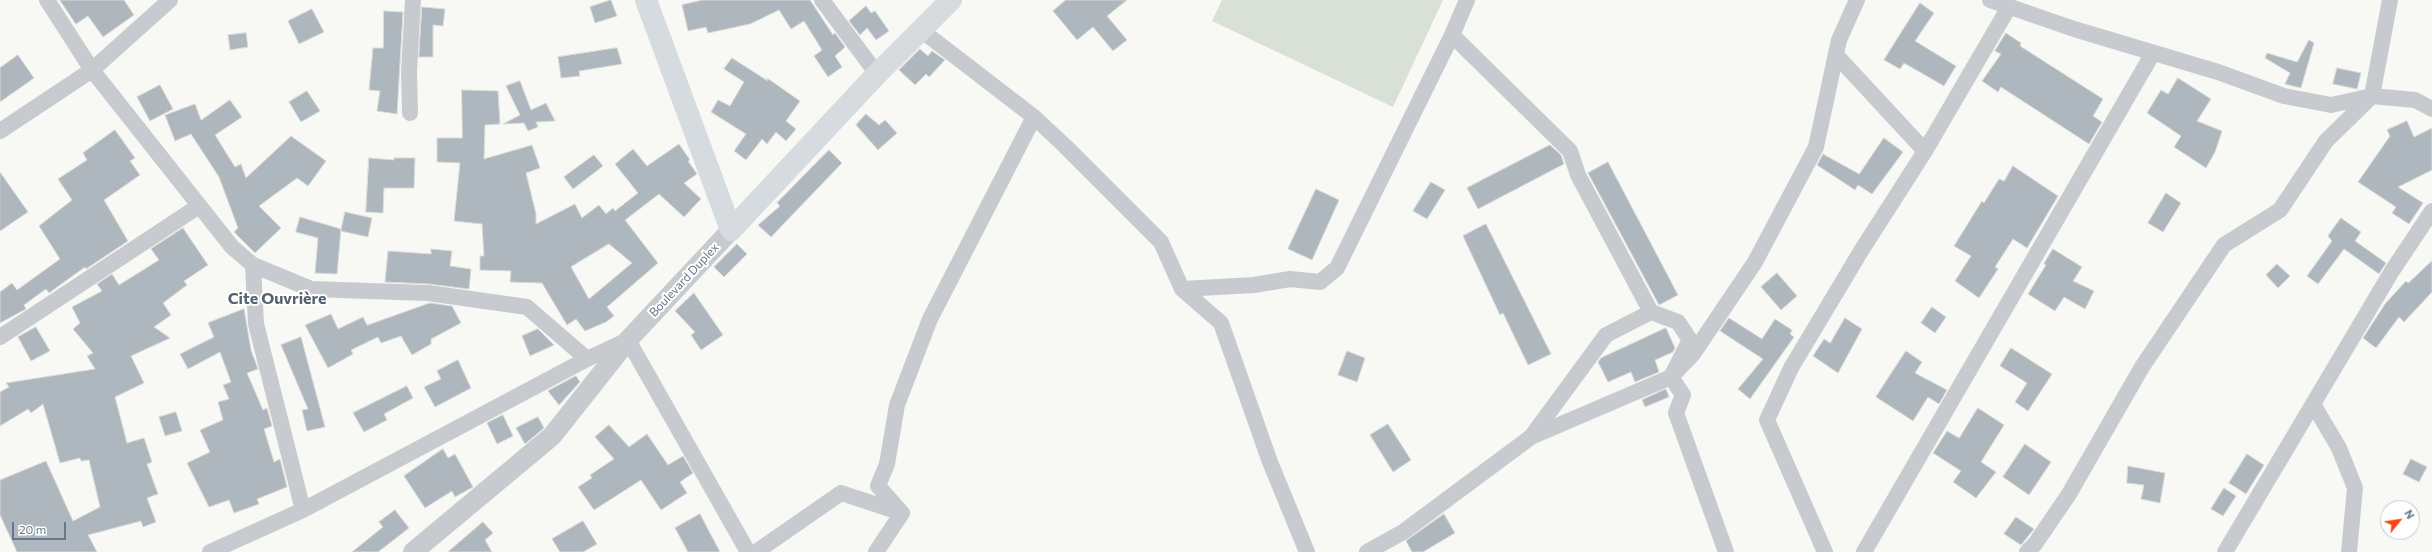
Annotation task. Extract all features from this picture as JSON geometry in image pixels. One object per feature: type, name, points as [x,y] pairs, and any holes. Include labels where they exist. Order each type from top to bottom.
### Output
[{"type":"main road","points":[[646,0],[731,230]]},
{"type":"main road","name":"Boulevard Duplex","points":[[731,230],[877,74],[950,0]]},
{"type":"street","points":[[47,0],[92,70],[232,248],[253,265],[311,290],[441,294],[527,307],[587,359]]},
{"type":"street","points":[[0,131],[92,70],[170,0]]},
{"type":"street","points":[[410,113],[409,72],[413,0]]},
{"type":"street","points":[[822,0],[877,74]]},
{"type":"street","points":[[1182,289],[1254,285],[1290,279],[1320,282],[1336,268],[1452,35],[1467,0]]},
{"type":"street","points":[[1367,552],[1404,532],[1531,437],[1671,378],[1693,354],[1755,262],[1816,147],[1839,40],[1857,0]]},
{"type":"street","points":[[1990,0],[2153,53],[2218,72],[2284,96],[2331,105],[2372,96],[2415,100],[2432,109]]},
{"type":"street","points":[[2027,552],[2035,544],[2069,494],[2142,367],[2224,245],[2280,210],[2326,141],[2372,96],[2390,0]]},
{"type":"street","points":[[1825,552],[1767,420],[1790,368],[1861,251],[1925,151],[2009,7]]},
{"type":"street","points":[[921,30],[1034,117],[1161,242],[1182,289],[1221,323],[1270,462],[1307,552]]},
{"type":"street","points":[[1452,35],[1570,151],[1578,175],[1651,312],[1678,322],[1690,340],[1671,378]]},
{"type":"street","points":[[1864,552],[2153,53]]},
{"type":"street","points":[[1836,55],[1925,151]]},
{"type":"street","points":[[902,512],[878,486],[887,464],[897,405],[930,319],[1034,117]]},
{"type":"street","points":[[0,337],[200,206]]},
{"type":"street","points":[[2225,552],[2392,271],[2432,211]]},
{"type":"street","name":"Boulevard Duplex","points":[[413,552],[552,436],[628,340],[731,230]]},
{"type":"street","points":[[253,265],[256,324],[303,510]]},
{"type":"street","points":[[1531,437],[1606,335],[1651,312]]},
{"type":"street","points":[[210,552],[303,510],[587,359],[628,340],[748,552]]},
{"type":"street","points":[[1671,378],[1683,395],[1676,413],[1726,552]]},
{"type":"street","points":[[2313,404],[2339,448],[2355,488],[2349,552]]},
{"type":"street","points":[[756,552],[841,493],[902,512]]},
{"type":"street","points":[[876,552],[902,512]]},
{"type":"shaded area","points":[[1222,0],[1443,0],[1393,107],[1212,21]]},
{"type":"building","points":[[60,0],[124,0],[134,15],[103,37],[88,16],[76,24]]},
{"type":"building","points":[[611,0],[617,16],[595,23],[590,7]]},
{"type":"building","points":[[703,0],[810,0],[833,35],[835,33],[845,47],[835,56],[842,67],[828,77],[814,56],[822,50],[804,21],[791,29],[779,10],[750,24],[708,33],[706,27],[688,31],[682,5]]},
{"type":"building","points":[[1066,0],[1127,0],[1107,16],[1127,40],[1113,51],[1093,27],[1077,40],[1053,11]]},
{"type":"building","points":[[1920,3],[1934,13],[1915,41],[1956,66],[1944,86],[1904,63],[1900,69],[1884,60]]},
{"type":"building","points":[[866,6],[871,13],[875,11],[889,31],[876,40],[867,28],[860,35],[849,21]]},
{"type":"building","points":[[422,7],[445,9],[443,26],[433,25],[433,57],[419,57]]},
{"type":"building","points":[[312,9],[324,32],[299,44],[288,21]]},
{"type":"building","points":[[384,11],[403,12],[397,114],[377,111],[380,91],[369,90],[373,48],[383,48]]},
{"type":"building","points":[[246,33],[248,47],[230,50],[228,35]]},
{"type":"building","points":[[2006,33],[2021,43],[2020,46],[2103,99],[2093,116],[2102,122],[2089,144],[2001,87],[1998,92],[1982,81],[2001,54],[1995,51]]},
{"type":"building","points":[[2309,40],[2314,43],[2301,88],[2285,84],[2290,73],[2265,58],[2267,53],[2297,62]]},
{"type":"building","points":[[617,48],[622,64],[579,71],[580,76],[561,78],[558,57]]},
{"type":"building","points":[[920,49],[928,56],[932,51],[945,60],[929,77],[926,74],[915,85],[899,70]]},
{"type":"building","points":[[18,55],[34,78],[0,102],[0,68]]},
{"type":"building","points":[[732,58],[768,81],[767,78],[800,101],[786,121],[796,129],[786,141],[776,132],[767,144],[762,139],[746,160],[734,151],[746,134],[711,112],[718,100],[730,106],[744,82],[724,69]]},
{"type":"building","points":[[2337,68],[2361,73],[2357,89],[2333,84]]},
{"type":"building","points":[[2178,78],[2211,99],[2197,121],[2222,131],[2215,152],[2206,168],[2174,147],[2181,136],[2147,113],[2161,90],[2168,94]]},
{"type":"building","points":[[520,81],[531,110],[546,103],[555,121],[536,122],[538,127],[528,131],[524,123],[503,124],[520,115],[506,86]]},
{"type":"building","points":[[160,85],[173,109],[150,121],[137,97]]},
{"type":"building","points":[[462,90],[498,91],[500,124],[485,125],[484,159],[532,145],[540,168],[526,173],[536,214],[536,224],[575,204],[582,218],[599,205],[606,214],[613,208],[615,211],[638,193],[615,164],[633,149],[647,166],[679,144],[690,160],[688,161],[697,174],[684,183],[701,199],[684,217],[659,194],[625,220],[658,263],[607,307],[614,316],[606,322],[585,331],[576,319],[567,325],[542,283],[510,282],[511,271],[480,270],[480,256],[484,256],[482,224],[454,221],[460,163],[437,162],[437,138],[462,138]],"holes":[[[609,244],[632,263],[589,299],[571,267]]]},
{"type":"building","points":[[307,91],[320,111],[301,122],[289,102]]},
{"type":"building","points":[[230,100],[242,117],[215,135],[235,167],[241,164],[246,178],[291,136],[326,161],[308,186],[297,178],[259,206],[281,228],[255,253],[234,232],[238,228],[219,177],[191,134],[175,141],[165,115],[195,104],[201,120]]},
{"type":"building","points":[[866,114],[879,125],[885,120],[897,133],[878,150],[856,125]]},
{"type":"building","points":[[2407,121],[2414,137],[2432,128],[2432,170],[2398,187],[2423,203],[2409,224],[2392,213],[2396,207],[2358,182],[2390,136],[2387,130]]},
{"type":"building","points":[[115,130],[135,158],[130,161],[140,175],[104,200],[128,241],[86,269],[85,267],[49,293],[46,289],[24,305],[26,309],[0,323],[0,292],[12,283],[17,290],[60,259],[39,226],[72,200],[58,179],[87,160],[83,153]]},
{"type":"building","points":[[1884,138],[1903,152],[1872,194],[1858,185],[1855,190],[1817,165],[1823,154],[1859,174]]},
{"type":"building","points":[[1550,145],[1561,155],[1564,164],[1478,209],[1467,188]]},
{"type":"building","points":[[829,150],[842,163],[771,237],[758,225],[780,206],[777,203]]},
{"type":"building","points":[[594,155],[603,166],[573,189],[564,177]]},
{"type":"building","points":[[369,158],[394,160],[394,158],[415,158],[414,188],[384,188],[383,213],[366,212]]},
{"type":"building","points":[[1608,162],[1678,295],[1659,305],[1588,173]]},
{"type":"building","points":[[2013,166],[2058,196],[2027,248],[2013,239],[1995,267],[1998,269],[1979,298],[1955,281],[1971,256],[1954,246],[1982,201],[1984,203],[1999,179],[2004,181]]},
{"type":"building","points":[[0,172],[28,212],[0,231]]},
{"type":"building","points":[[1431,182],[1445,190],[1427,219],[1413,211]]},
{"type":"building","points":[[1316,189],[1339,200],[1312,260],[1288,249]]},
{"type":"building","points":[[2166,193],[2181,203],[2163,232],[2148,223]]},
{"type":"building","points":[[345,212],[372,218],[368,237],[341,231]]},
{"type":"building","points":[[300,217],[341,229],[337,274],[315,273],[318,238],[296,232]]},
{"type":"building","points":[[2341,218],[2361,232],[2355,241],[2386,263],[2379,274],[2344,249],[2318,284],[2307,276],[2332,241],[2328,236]]},
{"type":"building","points":[[1486,224],[1551,354],[1528,365],[1503,313],[1500,315],[1463,236]]},
{"type":"building","points":[[183,228],[208,265],[184,281],[187,285],[163,303],[171,315],[154,327],[170,338],[131,356],[144,383],[115,397],[127,443],[144,438],[152,462],[147,464],[158,494],[147,498],[156,522],[143,527],[141,521],[88,535],[97,552],[17,552],[0,515],[0,480],[46,461],[73,521],[100,507],[89,460],[81,461],[80,458],[60,463],[43,404],[31,413],[28,409],[0,426],[0,392],[9,387],[6,383],[95,369],[87,356],[93,353],[73,329],[80,323],[72,307],[102,291],[97,284],[112,274],[119,285],[159,260],[151,249]]},
{"type":"building","points":[[737,244],[747,254],[724,277],[714,267]]},
{"type":"building","points":[[431,249],[452,251],[450,266],[471,269],[469,289],[429,284],[385,282],[388,251],[431,254]]},
{"type":"building","points":[[2053,249],[2082,267],[2073,281],[2094,291],[2085,309],[2064,297],[2055,311],[2028,294],[2046,265],[2044,264]]},
{"type":"building","points":[[2432,261],[2432,292],[2404,322],[2399,317],[2376,348],[2363,338],[2385,304],[2406,281],[2408,283]]},
{"type":"building","points":[[2277,264],[2290,276],[2278,288],[2266,275]]},
{"type":"building","points":[[1777,273],[1797,296],[1781,310],[1761,287]]},
{"type":"building","points":[[694,293],[723,335],[701,350],[691,335],[695,332],[675,311]]},
{"type":"building","points":[[430,303],[452,306],[461,323],[431,339],[431,344],[412,355],[401,336],[381,343],[378,337],[351,350],[353,354],[328,368],[305,325],[331,314],[338,329],[363,317],[367,325]]},
{"type":"building","points":[[1932,307],[1946,317],[1935,333],[1921,323]]},
{"type":"building","points":[[244,309],[251,350],[258,369],[247,373],[263,410],[267,408],[272,426],[264,429],[274,462],[280,459],[287,487],[257,499],[259,504],[234,513],[229,500],[209,507],[187,463],[210,452],[200,430],[223,420],[218,402],[229,399],[223,385],[231,382],[220,352],[188,369],[180,354],[214,337],[208,323]]},
{"type":"building","points":[[1729,318],[1762,339],[1775,319],[1792,330],[1790,334],[1794,337],[1750,399],[1738,389],[1763,359],[1720,331]]},
{"type":"building","points":[[1845,318],[1862,329],[1838,373],[1813,356],[1824,339],[1830,343]]},
{"type":"building","points":[[36,327],[50,351],[31,361],[18,337]]},
{"type":"building","points":[[1666,328],[1675,348],[1673,352],[1655,360],[1659,372],[1635,382],[1631,372],[1608,382],[1598,362],[1601,358]]},
{"type":"building","points":[[538,329],[554,345],[530,356],[522,336]]},
{"type":"building","points":[[301,337],[325,427],[307,431],[302,410],[308,409],[281,345]]},
{"type":"building","points":[[2011,348],[2052,374],[2028,411],[2015,402],[2027,383],[2000,366]]},
{"type":"building","points":[[1347,351],[1365,358],[1357,382],[1338,375]]},
{"type":"building","points":[[1906,351],[1922,362],[1915,373],[1947,390],[1939,404],[1928,397],[1913,421],[1876,397]]},
{"type":"building","points":[[458,360],[471,388],[435,407],[424,387],[441,379],[437,371]]},
{"type":"building","points":[[576,376],[580,382],[559,405],[548,391]]},
{"type":"building","points":[[407,386],[413,398],[384,414],[387,420],[364,432],[353,413]]},
{"type":"building","points":[[1666,389],[1669,397],[1645,407],[1642,400]]},
{"type":"building","points":[[1978,408],[2004,425],[1981,462],[1996,472],[1976,498],[1953,482],[1961,471],[1933,453],[1947,431],[1959,438]]},
{"type":"building","points":[[176,412],[182,431],[165,436],[159,417]]},
{"type":"building","points":[[503,415],[513,436],[497,444],[487,423]]},
{"type":"building","points":[[538,417],[544,428],[525,444],[516,428]]},
{"type":"building","points":[[1388,424],[1411,460],[1393,472],[1370,435]]},
{"type":"building","points":[[609,425],[629,447],[647,434],[668,465],[683,456],[693,473],[680,482],[687,493],[661,510],[641,480],[594,510],[578,487],[592,478],[590,475],[614,459],[595,437]]},
{"type":"building","points":[[2025,444],[2051,462],[2029,495],[2003,477]]},
{"type":"building","points":[[443,449],[448,458],[455,454],[473,487],[455,497],[452,491],[425,508],[404,476]]},
{"type":"building","points":[[2247,454],[2264,465],[2246,494],[2229,483]]},
{"type":"building","points":[[2411,459],[2427,467],[2419,482],[2403,474]]},
{"type":"building","points":[[2128,466],[2165,473],[2160,503],[2141,499],[2144,485],[2127,483]]},
{"type":"building","points":[[2224,488],[2236,496],[2223,516],[2211,509]]},
{"type":"building","points":[[395,510],[409,528],[378,552],[352,552],[383,527],[379,522]]},
{"type":"building","points":[[700,514],[720,552],[688,552],[675,528]]},
{"type":"building","points":[[1444,514],[1455,533],[1423,552],[1412,552],[1406,541]]},
{"type":"building","points":[[2016,517],[2034,529],[2021,545],[2004,534]]},
{"type":"building","points":[[583,521],[597,544],[583,552],[560,552],[552,539]]},
{"type":"building","points":[[483,522],[493,533],[485,540],[492,552],[448,552]]},
{"type":"district","name":"Cite Ouvrière","points":[[277,299]]}]
